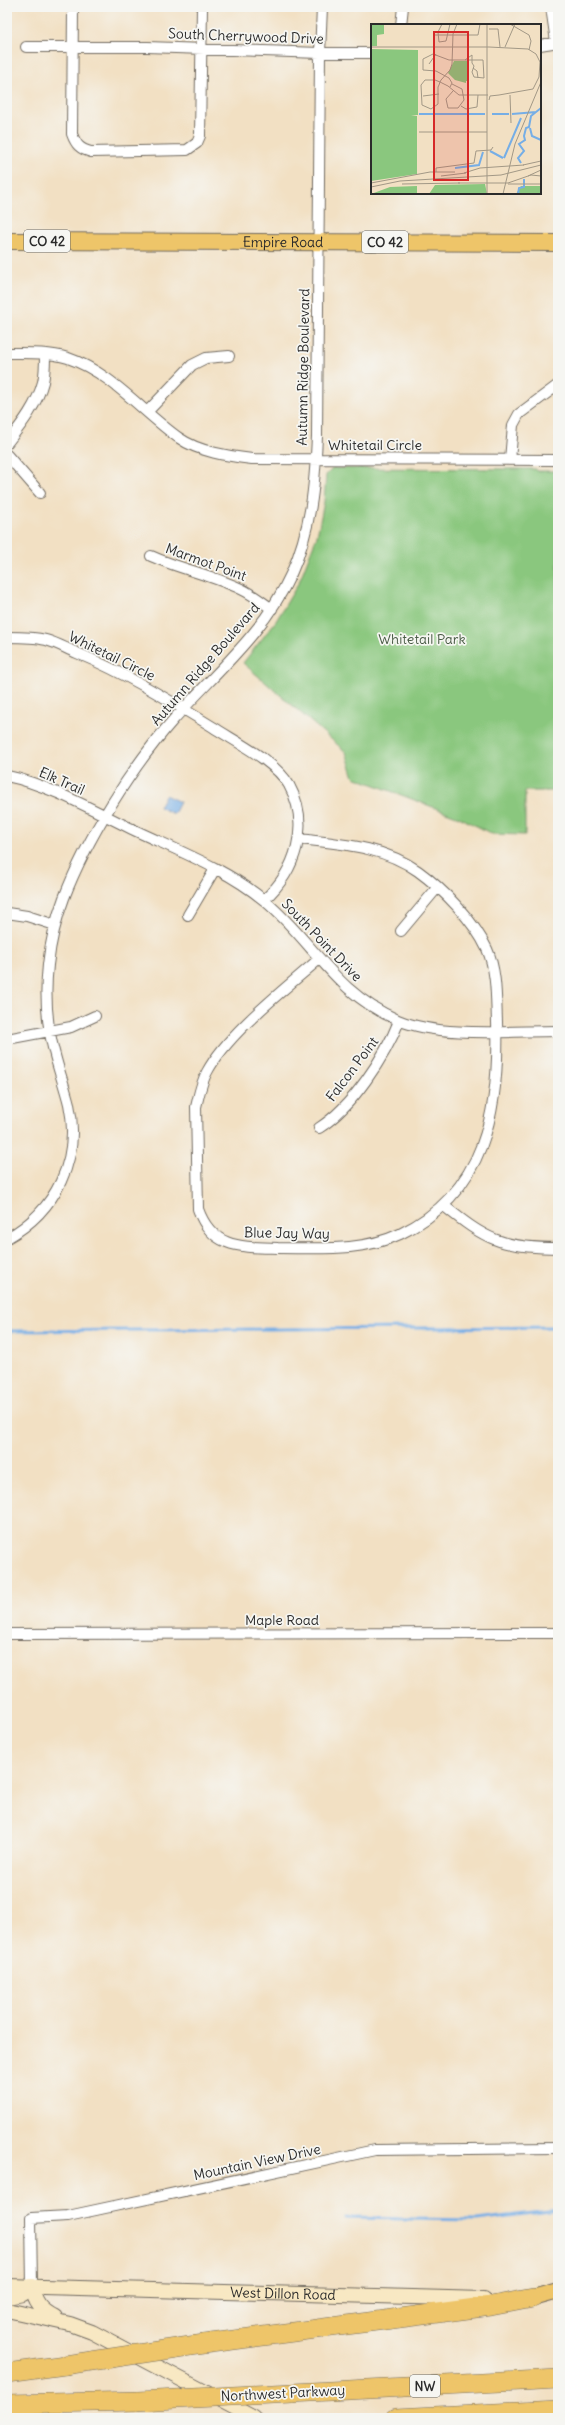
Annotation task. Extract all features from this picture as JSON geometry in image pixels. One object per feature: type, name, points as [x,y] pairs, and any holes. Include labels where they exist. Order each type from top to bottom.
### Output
[{"type":"highway","points":[[7,2373],[203,2344],[491,2306],[534,2298]]},
{"type":"highway","name":"Northwest Parkway","points":[[7,2404],[138,2401],[558,2379]]},
{"type":"highway","name":"NW","points":[[395,2418],[558,2410]]},
{"type":"main road","name":"Empire Road","points":[[7,241],[558,243]]},
{"type":"main road","name":"West Dillon Road","points":[[7,2286],[460,2300],[534,2298],[558,2291]]},
{"type":"main road","points":[[7,2297],[23,2294],[32,2286]]},
{"type":"main road","points":[[32,2286],[33,2295],[40,2307],[70,2324],[116,2343],[254,2418]]},
{"type":"main road","points":[[7,2310],[70,2324]]},
{"type":"street","points":[[73,7],[71,46],[72,134],[75,144],[83,150],[91,152],[187,150],[192,148],[200,136],[202,7]]},
{"type":"street","name":"Autumn Ridge Boulevard","points":[[7,1238],[19,1232],[42,1212],[56,1195],[65,1174],[70,1156],[72,1129],[69,1109],[56,1067],[49,1031],[48,974],[56,925],[64,897],[124,784],[183,709],[247,641],[272,609],[291,575],[304,540],[313,496],[316,459],[320,53],[322,7]]},
{"type":"street","points":[[401,24],[404,7]]},
{"type":"street","points":[[541,45],[557,42],[551,7]]},
{"type":"street","points":[[26,47],[71,46]]},
{"type":"street","name":"South Cherrywood Drive","points":[[71,46],[371,53]]},
{"type":"street","name":"Whitetail Circle","points":[[7,353],[46,354],[67,358],[87,366],[148,411],[180,438],[225,455],[252,459],[558,460]]},
{"type":"street","points":[[7,443],[22,424],[34,404],[43,381],[46,354]]},
{"type":"street","points":[[148,411],[192,365],[206,358],[229,356]]},
{"type":"street","points":[[510,460],[513,424],[519,414],[558,386]]},
{"type":"street","points":[[7,455],[40,493]]},
{"type":"street","name":"Marmot Point","points":[[151,556],[178,568],[236,587],[272,609]]},
{"type":"street","name":"Whitetail Circle","points":[[7,637],[46,640],[126,675],[252,752],[279,773],[289,785],[295,799],[300,825],[299,839],[295,858],[284,878],[264,900]]},
{"type":"street","name":"Elk Trail","points":[[7,776],[22,779],[106,816]]},
{"type":"street","name":"South Point Drive","points":[[106,816],[215,869],[264,900],[292,928],[318,960],[360,999],[377,1010],[400,1021],[435,1029],[558,1031]]},
{"type":"street","name":"Blue Jay Way","points":[[299,839],[372,849],[398,859],[419,871],[469,920],[488,951],[495,990],[497,1080],[489,1125],[466,1178],[453,1196],[425,1220],[400,1234],[374,1244],[353,1248],[258,1248],[235,1246],[223,1242],[212,1234],[203,1223],[198,1209],[196,1107],[206,1073],[217,1056],[248,1024],[318,960]]},
{"type":"street","points":[[188,915],[215,869]]},
{"type":"street","points":[[400,931],[437,888]]},
{"type":"street","points":[[7,913],[27,916],[56,925]]},
{"type":"street","points":[[7,1039],[71,1027],[95,1016]]},
{"type":"street","name":"Falcon Point","points":[[319,1128],[334,1116],[374,1068],[400,1021]]},
{"type":"street","points":[[443,1205],[472,1229],[494,1240],[511,1245],[558,1248]]},
{"type":"street","name":"Maple Road","points":[[7,1634],[558,1633]]},
{"type":"street","name":"Mountain View Drive","points":[[32,2286],[31,2218],[68,2216],[375,2150],[558,2148]]},
{"type":"green space","name":"Whitetail Park","points":[[333,468],[536,469],[536,471],[558,471],[558,791],[525,791],[525,835],[492,834],[459,817],[354,777],[346,752],[243,663],[276,621],[299,582],[317,536],[324,502],[326,475]]},
{"type":"water","points":[[165,795],[180,802],[174,814],[159,807]]},
{"type":"waterway","points":[[7,1331],[558,1327]]},
{"type":"waterway","points":[[346,2218],[477,2220],[558,2210]]}]
